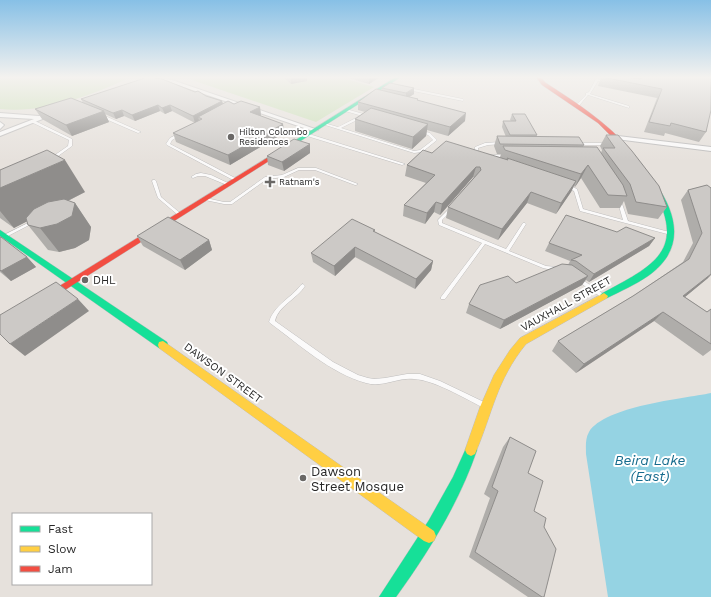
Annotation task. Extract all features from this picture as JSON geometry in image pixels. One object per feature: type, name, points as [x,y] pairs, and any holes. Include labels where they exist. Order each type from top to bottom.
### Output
[{"type":"street","points":[[241,105],[312,132]]},
{"type":"street","points":[[35,305],[356,105]]},
{"type":"street","points":[[576,106],[592,115],[620,142],[635,160]]},
{"type":"street","points":[[0,134],[39,117],[62,110]]},
{"type":"street","points":[[0,115],[39,117]]},
{"type":"street","points":[[620,142],[711,149]]},
{"type":"street","name":"VAUXHALL STREET","points":[[387,597],[429,536],[462,473],[506,360],[517,346],[649,271],[667,250],[671,241],[672,220],[667,205],[648,177]]},
{"type":"street","name":"DAWSON STREET","points":[[3,234],[73,282],[429,536]]},
{"type":"lane","points":[[229,107],[233,105]]},
{"type":"lane","points":[[621,105],[628,107]]},
{"type":"lane","points":[[346,110],[370,117]]},
{"type":"lane","points":[[98,114],[139,132]]},
{"type":"lane","points":[[339,128],[362,115]]},
{"type":"lane","points":[[32,121],[71,140],[70,146],[48,160]]},
{"type":"lane","points":[[324,124],[414,152],[420,152],[435,140],[429,134],[414,130]]},
{"type":"lane","points":[[184,132],[171,139],[168,144],[232,182]]},
{"type":"lane","points":[[312,132],[403,164]]},
{"type":"lane","points":[[281,141],[293,145]]},
{"type":"lane","points":[[477,156],[476,148],[486,143],[509,144]]},
{"type":"lane","points":[[569,144],[611,144]]},
{"type":"lane","points":[[584,144],[587,148]]},
{"type":"lane","points":[[477,156],[516,156]]},
{"type":"lane","points":[[477,156],[491,161]]},
{"type":"lane","points":[[206,198],[224,203],[231,203],[266,178],[283,176],[298,169],[315,169],[356,184]]},
{"type":"lane","points":[[193,177],[197,174],[202,174],[232,182]]},
{"type":"lane","points":[[154,180],[159,198],[179,214]]},
{"type":"lane","points":[[561,184],[576,190],[581,210],[671,234]]},
{"type":"lane","points":[[619,197],[626,222]]},
{"type":"lane","points":[[451,208],[440,220],[440,224],[545,267],[562,270]]},
{"type":"lane","points":[[3,234],[40,219]]},
{"type":"lane","points":[[507,251],[524,224]]},
{"type":"lane","points":[[443,298],[484,243]]},
{"type":"lane","points":[[572,275],[604,296]]},
{"type":"lane","points":[[303,286],[298,294],[278,309],[272,316],[272,322],[313,352],[333,364],[368,381],[385,382],[400,377],[416,376],[487,406]]},
{"type":"green space","points":[[0,105],[55,105],[33,109],[0,109]]},
{"type":"green space","points":[[265,105],[344,105],[316,122]]},
{"type":"water","name":"Beira Lake (East)","points":[[711,393],[711,597],[608,597],[586,454],[586,440],[589,432],[598,423],[627,410],[664,401]]},
{"type":"building","points":[[49,105],[88,105],[104,111],[66,125],[35,109]]},
{"type":"building","points":[[94,105],[215,105],[193,116],[170,105],[162,108],[158,105],[132,115],[122,110],[113,113]]},
{"type":"building","name":"Hilton Colombo Residences","points":[[221,105],[253,105],[260,107],[250,112],[283,124],[228,155],[173,133],[202,119],[198,117]]},
{"type":"building","points":[[369,105],[435,105],[466,113],[450,127]]},
{"type":"building","points":[[656,105],[711,105],[706,132],[671,123],[670,126],[649,122]]},
{"type":"building","points":[[371,108],[428,124],[413,137],[355,119]]},
{"type":"building","points":[[512,114],[525,114],[537,135],[510,135],[503,121],[516,121]]},
{"type":"building","points":[[606,135],[618,135],[632,151],[659,186],[667,207],[636,202],[630,184],[603,148],[615,148]]},
{"type":"building","points":[[497,136],[579,137],[584,145],[500,144]]},
{"type":"building","points":[[294,139],[310,144],[282,162],[267,156]]},
{"type":"building","points":[[446,141],[508,160],[507,158],[576,181],[561,203],[531,192],[502,229],[448,207],[481,170],[480,167],[476,167],[442,204],[436,202],[427,213],[404,205],[435,175],[407,165],[423,150],[432,153]]},
{"type":"building","points":[[503,146],[597,147],[623,185],[627,196],[608,195],[588,165],[581,174],[505,150]]},
{"type":"building","points":[[47,150],[65,160],[0,188],[0,170]]},
{"type":"building","points":[[707,185],[711,188],[711,274],[683,296],[707,312],[711,309],[711,344],[663,312],[584,364],[558,341],[633,296],[689,259],[702,233],[688,190]]},
{"type":"building","points":[[64,199],[75,203],[72,216],[57,224],[40,228],[28,225],[26,218],[34,209],[48,202]]},
{"type":"building","points":[[566,215],[617,232],[626,227],[655,238],[594,274],[576,261],[571,260],[582,255],[549,243]]},
{"type":"building","points":[[168,217],[209,240],[180,260],[137,236]]},
{"type":"building","points":[[352,219],[433,261],[416,279],[355,247],[334,266],[311,253]]},
{"type":"building","points":[[0,237],[27,257],[1,271],[0,270]]},
{"type":"building","points":[[562,264],[572,265],[588,276],[504,320],[469,304],[480,285],[508,276],[516,283]]},
{"type":"building","points":[[56,282],[78,299],[10,344],[0,334],[0,315]]},
{"type":"building","points":[[510,437],[536,451],[528,473],[543,481],[534,511],[546,518],[544,527],[556,549],[544,597],[475,552],[498,491],[492,487]]},
{"type":"traffic: fast","points":[[267,160],[355,105]]},
{"type":"traffic: fast","points":[[604,296],[645,274],[660,260],[667,250],[671,229],[670,218],[661,196],[654,185]]},
{"type":"traffic: fast","points":[[0,232],[163,345]]},
{"type":"traffic: fast","points":[[387,597],[412,562],[434,525],[458,482],[471,450]]},
{"type":"traffic: slow","points":[[471,450],[491,392],[505,365],[523,341],[604,296]]},
{"type":"traffic: slow","points":[[163,345],[429,536]]},
{"type":"traffic: jam","points":[[576,105],[600,122],[629,151]]},
{"type":"traffic: jam","points":[[43,300],[267,160]]},
{"type":"place","name":"Hilton Colombo Residences","points":[[231,137]]},
{"type":"place","name":"Ratnam's","points":[[270,182]]},
{"type":"place","name":"DHL","points":[[85,280]]},
{"type":"place","name":"Dawson Street Mosque","points":[[303,478]]}]
